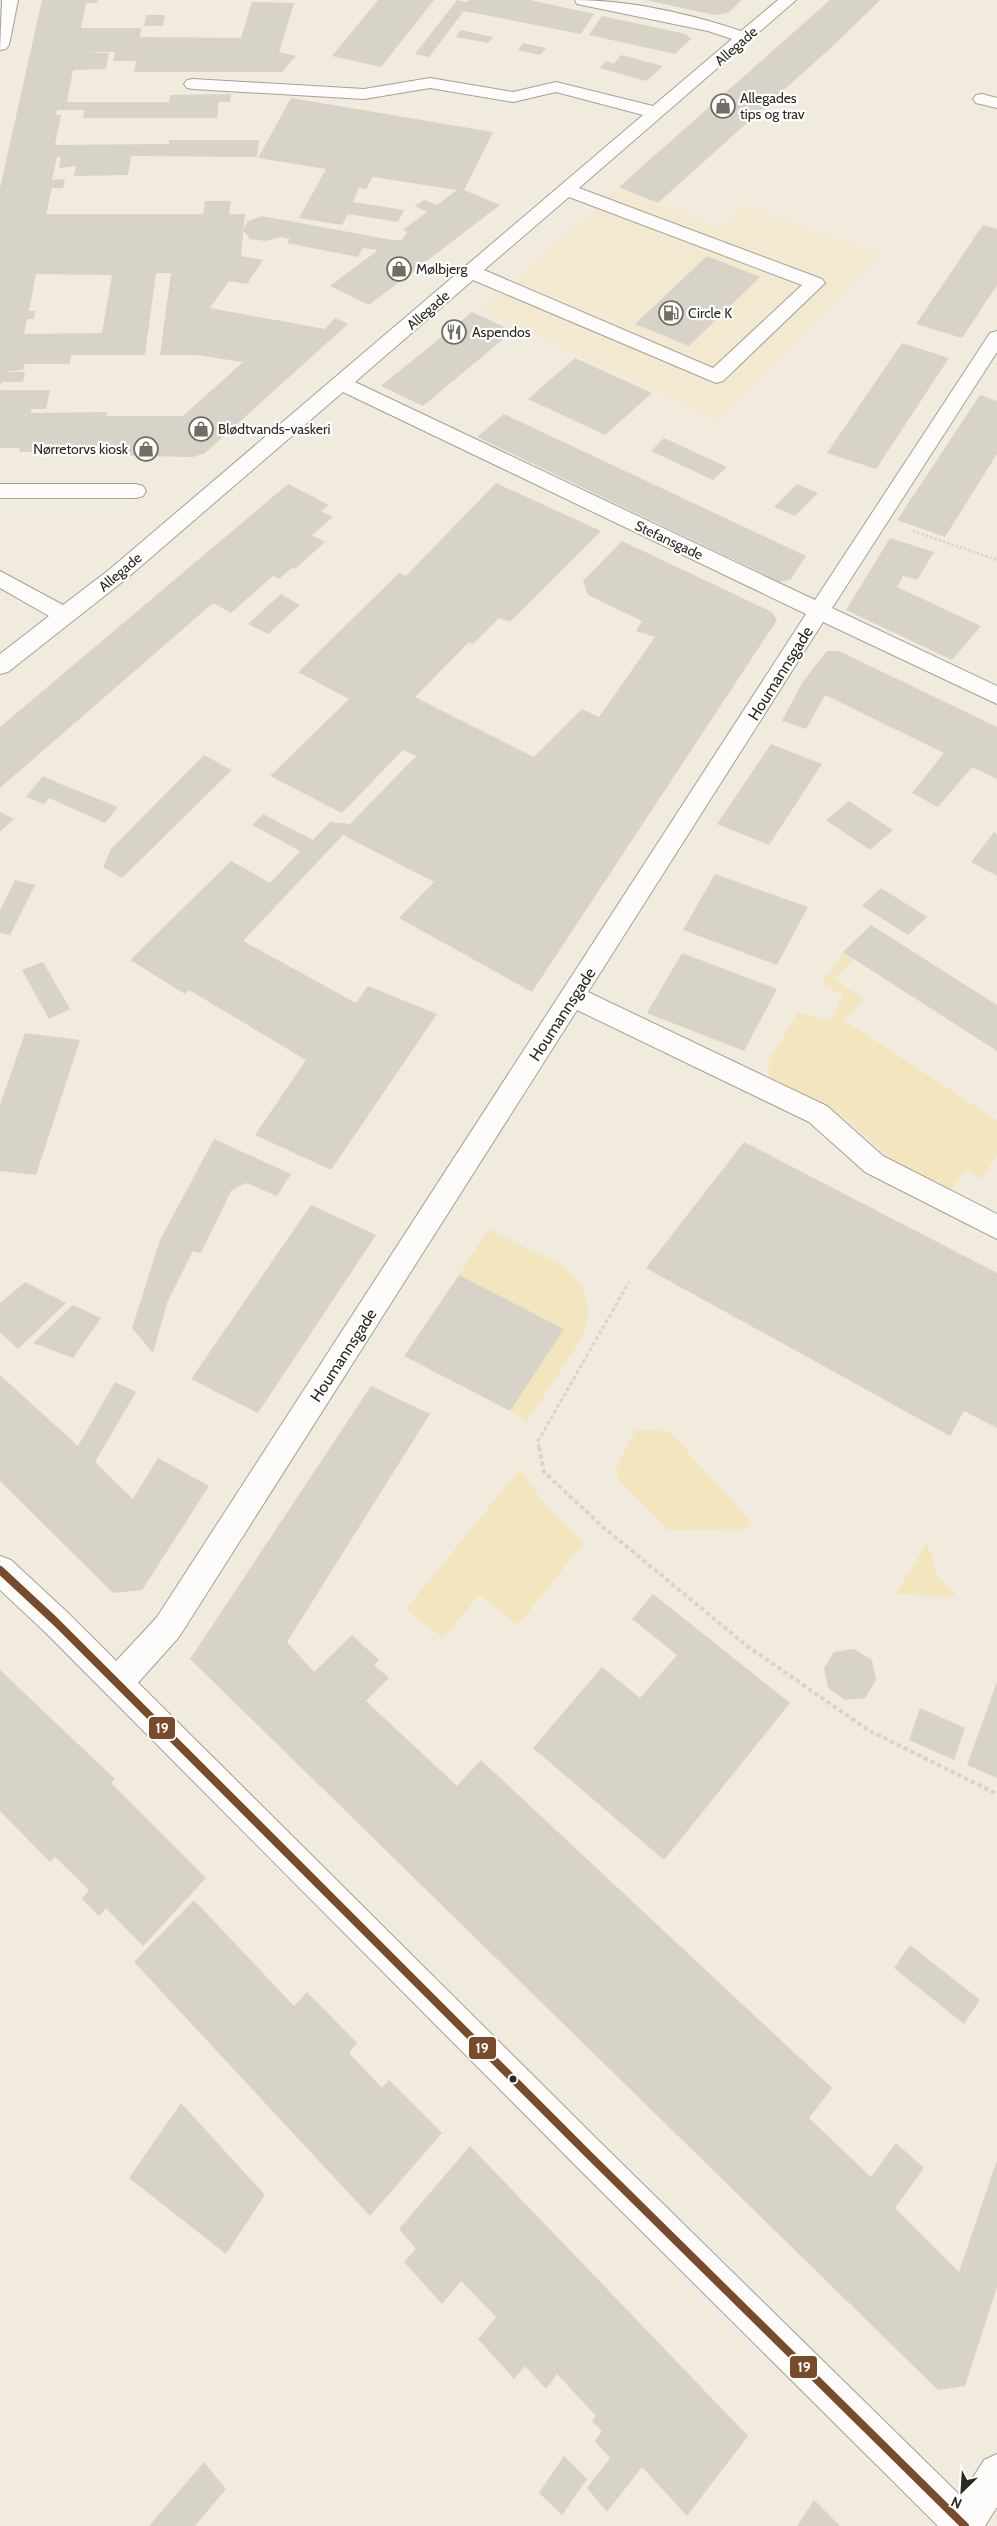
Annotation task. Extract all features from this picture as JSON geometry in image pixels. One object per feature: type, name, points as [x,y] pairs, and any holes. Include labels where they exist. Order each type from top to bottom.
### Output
[{"type":"street","points":[[0,45],[10,0]]},
{"type":"street","points":[[583,0],[712,27],[745,38]]},
{"type":"street","name":"Allegade","points":[[0,666],[65,616],[342,384],[788,0]]},
{"type":"street","points":[[193,84],[364,94],[430,83],[512,97],[556,87],[658,112]]},
{"type":"street","points":[[472,272],[716,377],[815,284],[567,190]]},
{"type":"street","name":"Houmannsgade","points":[[117,1683],[168,1627],[819,611],[879,521],[989,365],[997,337]]},
{"type":"street","name":"Stefansgade","points":[[342,384],[997,696]]},
{"type":"street","points":[[0,491],[136,491]]},
{"type":"street","points":[[0,578],[65,616]]},
{"type":"street","points":[[573,996],[818,1114],[874,1164],[997,1227]]},
{"type":"street","points":[[0,1570],[56,1622],[589,2156],[965,2525],[997,2473]]},
{"type":"path","points":[[879,521],[997,560]]},
{"type":"path","points":[[629,1282],[538,1441],[544,1472],[603,1528],[747,1646],[868,1730],[997,1794]]},
{"type":"shaded area","points":[[619,187],[720,228],[743,205],[881,254],[718,421],[481,310]]},
{"type":"shaded area","points":[[843,952],[855,959],[834,979],[864,999],[844,1020],[997,1121],[997,1153],[982,1179],[965,1169],[949,1192],[889,1157],[845,1119],[769,1080],[768,1062],[798,1012],[830,1022],[843,995],[822,984]]},
{"type":"shaded area","points":[[488,1229],[563,1266],[581,1285],[589,1309],[583,1336],[527,1422],[510,1411],[564,1329],[459,1275]]},
{"type":"shaded area","points":[[636,1430],[669,1431],[751,1522],[746,1529],[668,1530],[618,1479],[616,1469]]},
{"type":"shaded area","points":[[520,1469],[548,1508],[584,1543],[518,1625],[479,1595],[443,1638],[406,1609]]},
{"type":"shaded area","points":[[927,1543],[938,1576],[958,1597],[896,1594]]},
{"type":"building","points":[[42,0],[98,0],[97,3],[86,3],[81,28],[141,28],[140,37],[241,38],[252,2],[294,3],[279,52],[296,56],[282,72],[134,72],[136,61],[113,61],[115,52],[77,52],[109,53],[106,69],[73,70],[67,102],[169,102],[170,95],[231,94],[230,102],[219,102],[217,118],[83,118],[85,110],[57,110],[56,115],[61,115],[55,145],[169,144],[169,140],[259,140],[257,157],[131,156],[128,175],[74,176],[76,166],[59,168],[61,157],[57,157],[52,180],[65,179],[63,188],[52,188],[46,214],[203,214],[205,201],[231,201],[229,214],[245,214],[241,256],[263,260],[247,284],[229,281],[210,308],[325,329],[335,318],[348,324],[205,453],[193,457],[96,455],[97,452],[19,452],[20,448],[0,448],[0,390],[50,390],[46,409],[31,409],[31,413],[107,412],[107,416],[183,416],[243,362],[196,355],[160,355],[171,273],[156,273],[145,355],[71,355],[70,364],[25,364],[23,370],[3,372],[25,372],[23,382],[2,382],[0,386],[0,188]],"holes":[[[36,274],[112,275],[102,333],[24,334],[27,319],[34,319],[35,311],[29,311]]]},
{"type":"building","points":[[378,0],[434,0],[381,67],[332,56]]},
{"type":"building","points":[[457,0],[467,2],[469,0],[530,0],[594,14],[581,34],[464,11],[429,57],[415,54]]},
{"type":"building","points":[[645,0],[742,0],[728,13],[715,15]]},
{"type":"building","points":[[830,0],[880,0],[835,44],[658,203],[619,187]]},
{"type":"building","points":[[146,15],[165,15],[163,26],[144,26]]},
{"type":"building","points":[[602,16],[686,34],[691,39],[675,54],[589,35]]},
{"type":"building","points":[[461,30],[493,37],[488,43],[456,37]]},
{"type":"building","points":[[523,43],[546,48],[540,55],[518,50]]},
{"type":"building","points":[[621,55],[663,66],[646,81],[600,68],[606,61],[614,64]]},
{"type":"building","points":[[291,98],[493,132],[464,190],[500,205],[369,305],[330,286],[378,250],[363,248],[358,257],[287,243],[290,239],[280,237],[266,241],[250,239],[243,230],[248,221],[262,216],[392,240],[402,240],[407,232],[403,230],[427,212],[415,206],[424,200],[437,205],[457,190],[373,177],[366,189],[359,188],[353,202],[404,210],[398,222],[348,214],[342,225],[299,218],[326,169],[258,158]]},
{"type":"building","points":[[983,225],[997,229],[997,285],[962,338],[916,324]]},
{"type":"building","points":[[707,256],[760,277],[689,346],[635,324]]},
{"type":"building","points":[[472,312],[513,331],[423,406],[381,386]]},
{"type":"building","points":[[902,343],[949,358],[876,469],[827,453]]},
{"type":"building","points":[[575,358],[652,393],[605,435],[528,399]]},
{"type":"building","points":[[980,395],[997,401],[997,454],[945,537],[897,520]]},
{"type":"building","points":[[504,414],[806,556],[791,579],[780,582],[477,437]]},
{"type":"building","points":[[664,438],[727,467],[713,480],[651,451]]},
{"type":"building","points":[[496,483],[601,531],[510,622],[499,618],[473,644],[469,642],[415,697],[534,757],[582,709],[599,717],[655,637],[636,631],[642,621],[588,595],[583,581],[622,541],[772,612],[777,620],[532,992],[399,918],[434,882],[343,835],[243,941],[356,1003],[368,986],[437,1014],[331,1170],[255,1135],[306,1060],[189,990],[185,994],[130,960],[231,861],[270,883],[300,851],[252,825],[263,814],[313,840],[330,822],[350,824],[416,756],[403,750],[342,813],[270,776],[349,699],[298,672],[399,573],[406,576]]},
{"type":"building","points":[[288,484],[329,505],[321,511],[333,517],[312,535],[325,542],[295,569],[293,567],[279,579],[273,576],[231,613],[213,603],[0,788],[0,727]]},
{"type":"building","points":[[797,484],[818,493],[795,516],[774,507]]},
{"type":"building","points":[[890,538],[934,552],[917,580],[903,576],[897,587],[981,626],[952,660],[846,610]]},
{"type":"building","points":[[281,594],[300,605],[268,634],[248,624]]},
{"type":"building","points":[[827,651],[839,651],[997,727],[997,779],[972,767],[938,807],[912,793],[944,753],[825,695],[806,729],[782,721],[802,683]]},
{"type":"building","points":[[771,744],[822,764],[769,845],[717,824]]},
{"type":"building","points":[[204,755],[232,770],[122,878],[103,867],[111,849]]},
{"type":"building","points":[[43,776],[118,807],[105,823],[49,798],[44,804],[26,797]]},
{"type":"building","points":[[849,801],[893,830],[870,850],[826,820]]},
{"type":"building","points":[[0,812],[14,819],[0,832]]},
{"type":"building","points":[[994,832],[997,834],[997,876],[971,862]]},
{"type":"building","points":[[715,874],[808,907],[777,965],[683,930]]},
{"type":"building","points":[[15,880],[35,885],[10,935],[0,933],[0,910]]},
{"type":"building","points":[[881,888],[927,917],[908,935],[862,906]]},
{"type":"building","points":[[871,925],[997,1005],[997,1051],[843,952]]},
{"type":"building","points":[[682,953],[777,989],[744,1051],[647,1013]]},
{"type":"building","points":[[43,962],[70,1009],[49,1019],[22,970]]},
{"type":"building","points":[[25,1033],[80,1040],[36,1175],[0,1171],[0,1105]]},
{"type":"building","points":[[214,1139],[291,1174],[277,1196],[246,1183],[231,1191],[201,1253],[193,1251],[167,1303],[153,1353],[132,1328],[160,1240]]},
{"type":"building","points":[[744,1142],[997,1273],[997,1428],[964,1411],[950,1436],[646,1268]]},
{"type":"building","points":[[311,1205],[376,1235],[258,1413],[191,1379]]},
{"type":"building","points":[[459,1275],[564,1329],[510,1411],[404,1356]]},
{"type":"building","points":[[25,1282],[66,1303],[18,1349],[0,1332],[0,1303]]},
{"type":"building","points":[[73,1305],[101,1318],[73,1358],[33,1343]]},
{"type":"building","points":[[0,1375],[78,1446],[115,1382],[136,1392],[95,1462],[133,1499],[158,1458],[209,1486],[142,1590],[113,1593],[0,1481]]},
{"type":"building","points":[[371,1386],[430,1414],[287,1642],[314,1672],[352,1635],[379,1660],[374,1665],[389,1678],[366,1701],[457,1786],[481,1760],[832,2088],[809,2118],[871,2177],[896,2143],[924,2168],[895,2208],[959,2272],[997,2160],[997,2287],[965,2386],[938,2390],[190,1659]]},
{"type":"building","points":[[653,1594],[790,1703],[664,1860],[533,1748],[602,1667],[640,1698],[677,1655],[632,1619]]},
{"type":"building","points":[[854,1649],[872,1660],[876,1680],[865,1698],[845,1700],[828,1688],[824,1668],[834,1652]]},
{"type":"building","points":[[0,1670],[115,1779],[111,1783],[206,1878],[143,1946],[106,1908],[99,1916],[82,1899],[89,1890],[55,1857],[50,1862],[0,1811]]},
{"type":"building","points":[[997,1682],[997,1778],[967,1765]]},
{"type":"building","points":[[920,1708],[965,1728],[954,1760],[909,1740]]},
{"type":"building","points":[[194,1900],[294,2006],[307,1992],[357,2043],[349,2053],[382,2088],[389,2080],[442,2133],[370,2216],[134,1962]]},
{"type":"building","points":[[910,1945],[980,2000],[964,2024],[894,1968]]},
{"type":"building","points":[[181,2103],[265,2195],[226,2254],[129,2178]]},
{"type":"building","points":[[470,2146],[748,2436],[687,2516],[642,2467],[607,2512],[587,2488],[610,2458],[595,2441],[602,2431],[592,2421],[596,2416],[557,2374],[546,2389],[525,2366],[514,2379],[478,2339],[496,2317],[461,2281],[442,2304],[404,2262],[416,2249],[399,2229]]},
{"type":"building","points":[[564,2456],[587,2479],[562,2515],[539,2493]]},
{"type":"building","points":[[204,2462],[226,2489],[195,2526],[149,2526]]},
{"type":"building","points":[[814,2500],[840,2526],[797,2526]]},
{"type":"transit line","name":"19","points":[[0,1570],[56,1622],[589,2155],[965,2526]]},
{"type":"place","name":"Allegades tips og trav","points":[[723,106]]},
{"type":"place","name":"Mølbjerg","points":[[399,269]]},
{"type":"place","name":"Circle K","points":[[671,313]]},
{"type":"place","name":"Aspendos","points":[[454,332]]},
{"type":"place","name":"Blødtvands-vaskeri","points":[[201,429]]},
{"type":"place","name":"Nørretorvs kiosk","points":[[146,449]]}]
